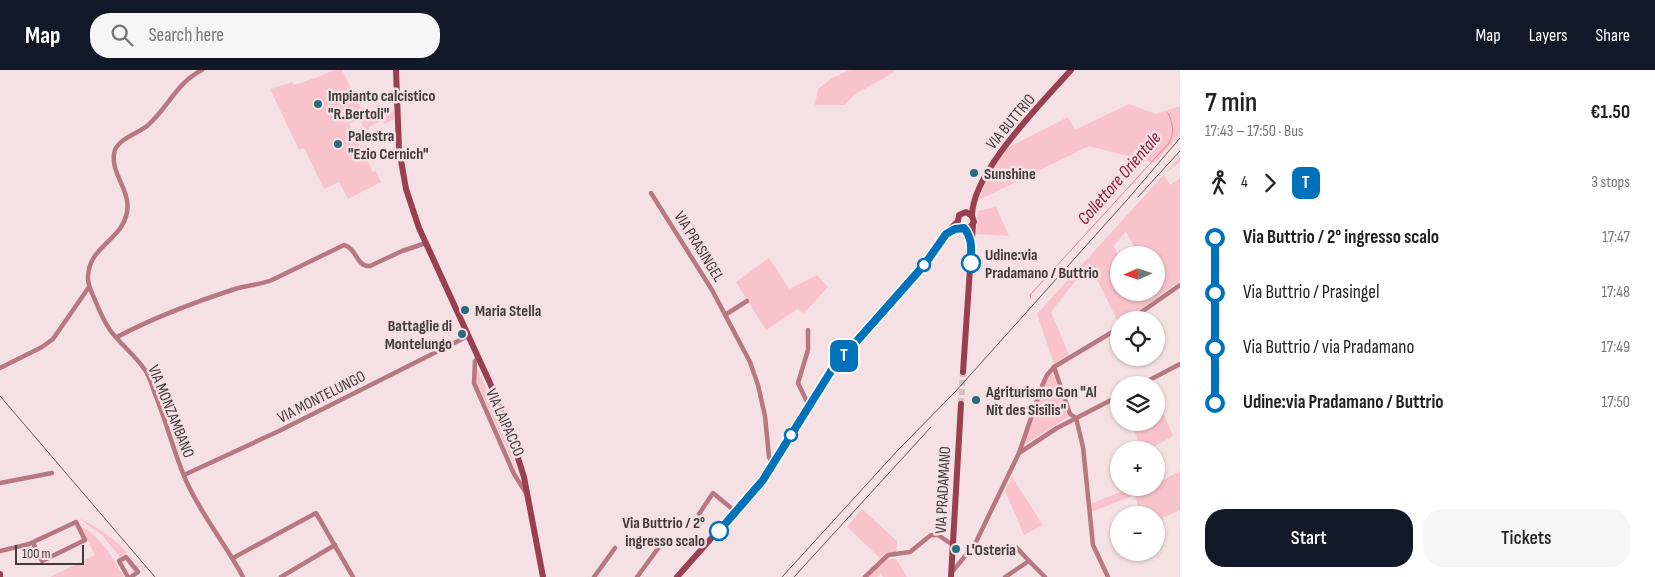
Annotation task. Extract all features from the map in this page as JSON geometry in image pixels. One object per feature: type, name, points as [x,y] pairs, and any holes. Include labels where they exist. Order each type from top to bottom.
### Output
[{"type":"street","points":[[0,368],[46,345],[53,339],[89,287],[88,271],[92,260],[97,251],[118,232],[128,213],[125,191],[114,163],[114,150],[119,144],[145,127],[160,114],[178,88],[202,70]]},
{"type":"street","name":"VIA LAIPACCO","points":[[396,70],[399,149],[411,206],[512,439],[528,496],[543,577]]},
{"type":"street","name":"VIA BUTTRIO","points":[[677,577],[736,512],[773,465],[833,368],[925,264],[958,220],[959,215],[968,207],[977,194],[1002,150],[1071,70]]},
{"type":"street","name":"VIA PRASINGEL","points":[[651,192],[685,245],[753,368],[764,416],[769,457],[773,465]]},
{"type":"street","name":"VIA BUTTRIO","points":[[973,224],[972,216],[977,194]]},
{"type":"street","points":[[962,213],[968,212],[972,216]]},
{"type":"street","points":[[958,220],[959,225],[970,236],[972,246]]},
{"type":"street","points":[[946,234],[955,229],[968,228],[973,224]]},
{"type":"street","points":[[962,372],[973,224]]},
{"type":"street","points":[[117,337],[141,325],[237,288],[272,280],[344,245],[349,246],[353,250],[361,264],[370,266],[426,243]]},
{"type":"street","points":[[1143,311],[1180,285]]},
{"type":"street","name":"VIA MONZAMBANO","points":[[89,287],[110,330],[146,371],[184,475],[200,507],[244,577]]},
{"type":"street","points":[[725,315],[747,301]]},
{"type":"street","points":[[808,330],[808,350],[798,383],[809,406]]},
{"type":"street","points":[[951,575],[975,544],[1018,453],[1042,386],[1054,367],[1110,333]]},
{"type":"street","name":"VIA MONTELUNGO","points":[[184,475],[279,431],[468,336]]},
{"type":"street","name":"VIA LAIPACCO","points":[[478,358],[475,360],[474,383],[514,474],[528,496]]},
{"type":"street","points":[[1157,376],[1180,364]]},
{"type":"street","points":[[1054,367],[1070,414],[1076,418],[1083,447],[1093,545],[1108,577]]},
{"type":"street","points":[[1018,453],[1056,428],[1110,401]]},
{"type":"street","name":"VIA PRADAMANO","points":[[951,575],[961,404]]},
{"type":"street","points":[[0,483],[52,473]]},
{"type":"street","points":[[699,514],[713,493],[736,512]]},
{"type":"street","points":[[233,558],[316,513],[353,577]]},
{"type":"street","points":[[0,552],[33,543],[76,522],[86,540],[42,562],[33,543]]},
{"type":"street","points":[[865,576],[888,555],[910,552],[931,535],[938,535],[953,546]]},
{"type":"street","points":[[638,577],[662,542]]},
{"type":"street","points":[[281,577],[335,545]]},
{"type":"street","points":[[594,577],[615,548]]},
{"type":"street","points":[[1017,548],[1045,577]]},
{"type":"street","points":[[126,557],[138,572],[130,577],[119,561],[126,557]]},
{"type":"street","points":[[1005,577],[1028,560]]},
{"type":"shaded area","points":[[334,70],[342,70],[367,120],[394,111],[393,120],[384,124],[382,120],[369,127],[364,135],[362,130],[364,128],[359,119],[349,124],[354,135],[357,133],[362,142],[359,144],[373,172],[376,171],[381,182],[348,199],[339,182],[324,189],[304,148],[299,150],[270,89],[292,82],[294,85]]},
{"type":"shaded area","points":[[850,70],[893,70],[894,72],[854,95],[845,105],[815,105],[818,89],[832,78]]},
{"type":"shaded area","points":[[1129,104],[1156,114],[1180,106],[1180,134],[1155,163],[1089,146],[979,200],[986,180],[1003,150],[1068,117],[1075,130]]},
{"type":"shaded area","points":[[1180,157],[1180,162],[1166,173]]},
{"type":"shaded area","points":[[1164,174],[1170,185],[1180,178],[1180,281],[1165,292],[1165,246],[1134,246],[1126,231],[1114,246],[1110,246],[1110,301],[1152,301],[1138,311],[1113,311],[1089,263],[1051,312],[1069,355],[1054,364],[1037,314]]},
{"type":"shaded area","points":[[996,207],[1009,236],[976,234],[978,211]]},
{"type":"shaded area","points":[[769,258],[789,289],[817,275],[828,287],[804,313],[798,309],[766,330],[736,282]]},
{"type":"shaded area","points":[[476,365],[501,423],[519,476],[476,381]]},
{"type":"shaded area","points":[[1050,374],[1054,376],[1068,417],[1026,444],[1024,443]]},
{"type":"shaded area","points":[[1165,418],[1173,436],[1164,441],[1138,441],[1135,431],[1165,431]]},
{"type":"shaded area","points":[[1180,471],[1180,510],[1165,517],[1165,506],[1138,506],[1135,496],[1165,496],[1165,479]]},
{"type":"shaded area","points":[[1012,477],[1043,525],[1024,535],[1005,491]]},
{"type":"shaded area","points":[[1110,496],[1132,496],[1091,512],[1090,504]]},
{"type":"shaded area","points":[[862,509],[897,541],[896,552],[886,552],[880,558],[847,527]]},
{"type":"shaded area","points":[[78,518],[106,534],[128,552],[120,557],[102,535]]},
{"type":"shaded area","points":[[80,526],[100,541],[124,577],[50,577],[95,555]]},
{"type":"shaded area","points":[[887,559],[896,559],[907,577],[883,577],[881,573],[877,577],[867,577]]},
{"type":"waterway","name":"Collettore Orientale","points":[[1031,298],[1030,295],[1169,143],[1173,128],[1168,113]]},
{"type":"tunnel","points":[[961,404],[963,372]]},
{"type":"railway","points":[[782,577],[898,450],[955,392],[1180,138]]},
{"type":"railway","points":[[1138,197],[1180,151]]},
{"type":"railway","points":[[0,396],[155,577]]},
{"type":"railway","points":[[794,577],[931,427]]},
{"type":"bus line","name":"T","points":[[719,531],[763,480],[833,368],[925,264],[946,234],[957,228],[964,228],[968,232],[972,246],[971,263]]},
{"type":"place","name":"Impianto calcistico \"R.Bertoli\"","points":[[318,104]]},
{"type":"place","name":"Palestra \"Ezio Cernich\"","points":[[338,144]]},
{"type":"place","name":"Sunshine","points":[[974,173]]},
{"type":"place","name":"Udine:via Pradamano / Buttrio","points":[[971,263]]},
{"type":"place","name":"Maria Stella","points":[[465,310]]},
{"type":"place","name":"Battaglie di Montelungo","points":[[462,334]]},
{"type":"place","name":"Agriturismo Gon \"Al Nît des Sisîlis\"","points":[[976,400]]},
{"type":"place","name":"Via Buttrio / 2° ingresso scalo","points":[[719,531]]},
{"type":"place","name":"L'Osteria","points":[[956,549]]}]
